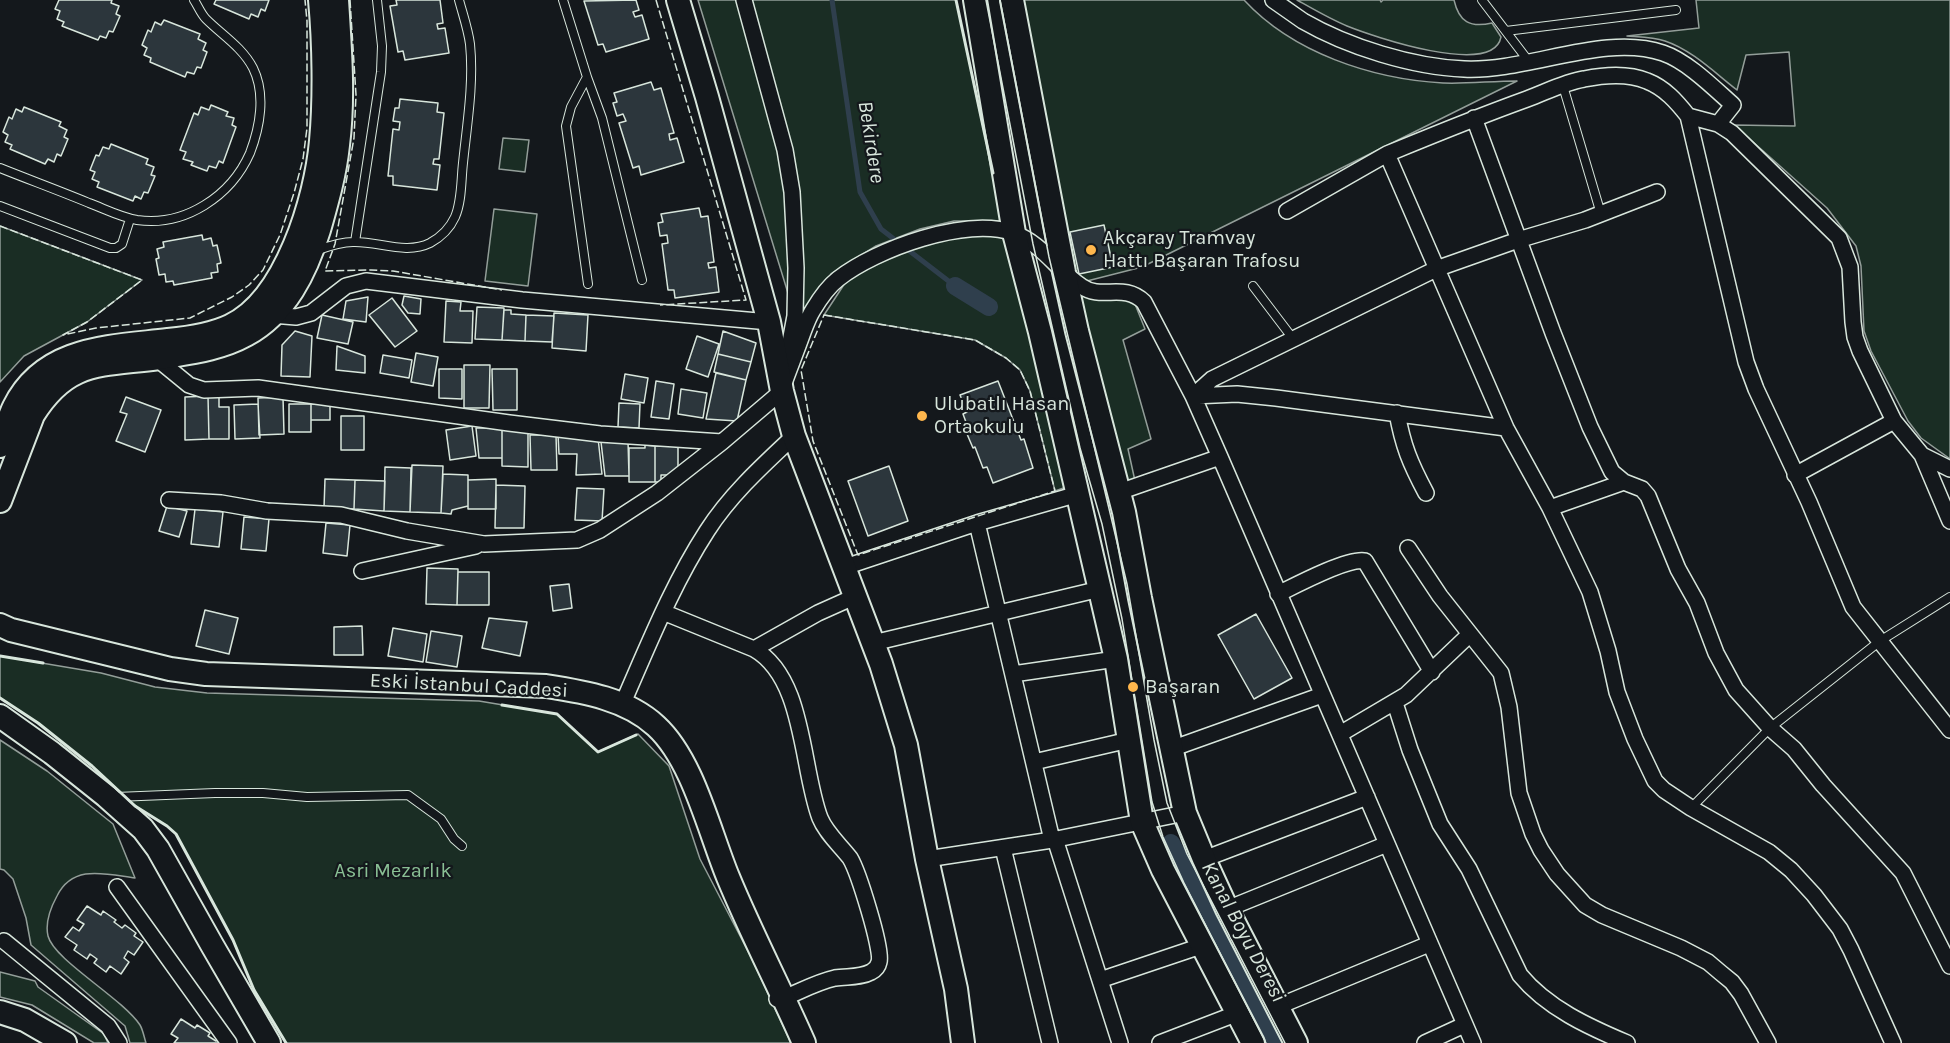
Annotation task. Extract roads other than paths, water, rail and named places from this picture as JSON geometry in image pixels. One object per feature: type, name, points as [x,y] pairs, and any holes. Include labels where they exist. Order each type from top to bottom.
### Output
[{"type":"main road","points":[[0,446],[14,407],[21,396],[40,374],[63,359],[105,346],[191,338],[215,333],[237,322],[266,297],[286,264],[297,240],[320,154],[323,87],[320,0]]},
{"type":"main road","points":[[0,501],[33,415],[40,403],[58,384],[88,367],[205,350],[228,344],[248,334],[272,315],[292,292],[302,276],[312,251],[330,194],[338,146],[340,83],[337,0]]},
{"type":"main road","points":[[678,0],[769,322],[794,436],[856,596],[897,712],[906,745],[927,859],[956,989],[963,1043]]},
{"type":"main road","points":[[975,0],[1014,233],[1040,332],[1116,659],[1129,740],[1164,817],[1204,859],[1296,1043]]},
{"type":"main road","points":[[1011,0],[1064,272],[1119,492],[1171,749],[1164,817],[1163,870],[1253,1043]]},
{"type":"main road","name":"Eski İstanbul Caddesi","points":[[0,625],[11,630],[147,663],[206,674],[546,686],[601,697],[642,715],[666,736],[687,771],[729,878],[781,998],[804,1043]]},
{"type":"main road","name":"Eski İstanbul Caddesi","points":[[0,642],[168,679],[546,697],[587,705],[619,716],[650,734],[674,763],[725,890],[754,954],[781,998],[796,1043]]},
{"type":"main road","points":[[0,716],[52,753],[143,829],[158,849],[269,1043]]},
{"type":"main road","points":[[0,1012],[39,1027],[65,1043]]},
{"type":"street","points":[[744,0],[785,150],[792,192],[796,268],[795,316],[782,389]]},
{"type":"street","points":[[1273,0],[1304,21],[1338,37],[1401,60],[1433,66],[1465,69],[1497,68],[1604,48],[1629,46],[1664,53],[1694,71],[1732,105],[1718,124]]},
{"type":"street","points":[[1287,211],[1387,154],[1474,118],[1581,79],[1627,76],[1647,81],[1663,89],[1688,116],[1746,362],[1853,607],[1950,730]]},
{"type":"street","points":[[1688,116],[1718,124],[1732,133],[1839,238],[1850,267],[1855,337],[1894,421],[1922,455],[1950,521]]},
{"type":"street","points":[[1474,118],[1552,333],[1590,427],[1612,472],[1648,496],[1678,569],[1696,603],[1728,676],[1744,701],[1794,749],[1823,785],[1903,873],[1950,966]]},
{"type":"street","points":[[1387,154],[1506,428],[1550,508],[1590,592],[1608,651],[1617,692],[1655,781],[1664,790],[1691,808],[1769,852],[1791,870],[1814,895],[1840,929],[1893,1043]]},
{"type":"street","points":[[1193,396],[1212,379],[1436,269],[1601,214],[1657,192]]},
{"type":"street","points":[[362,571],[484,544],[556,542],[577,540],[591,535],[657,494],[722,442],[782,389],[811,312],[836,280],[879,254],[946,232],[994,228],[1014,233],[1033,244],[1082,287],[1095,293],[1127,292],[1136,295],[1144,302],[1193,396],[1473,1043]]},
{"type":"street","points":[[272,315],[304,316],[346,286],[366,281],[522,300],[769,322]]},
{"type":"street","points":[[156,358],[189,385],[204,390],[258,388],[520,425],[600,434],[722,442]]},
{"type":"street","points":[[1193,396],[1237,394],[1506,428]]},
{"type":"street","points":[[1397,413],[1406,451],[1426,493]]},
{"type":"street","points":[[1795,475],[1894,421]]},
{"type":"street","points":[[622,705],[663,612],[707,530],[754,473],[794,436]]},
{"type":"street","points":[[1922,455],[1950,470]]},
{"type":"street","points":[[1119,492],[1220,457]]},
{"type":"street","points":[[1550,508],[1624,482]]},
{"type":"street","points":[[844,567],[977,523],[1078,494]]},
{"type":"street","points":[[169,500],[221,503],[267,512],[340,515],[407,531],[484,544]]},
{"type":"street","points":[[977,523],[1053,840],[1120,1043]]},
{"type":"street","points":[[1408,548],[1440,596],[1469,635],[1497,666],[1504,679],[1519,793],[1533,834],[1557,874],[1585,905],[1602,915],[1681,948],[1708,962],[1727,977],[1750,1007],[1768,1043]]},
{"type":"street","points":[[1278,594],[1312,577],[1355,560],[1365,561],[1432,672]]},
{"type":"street","points":[[873,643],[1100,590]]},
{"type":"street","points":[[754,649],[809,618],[856,596]]},
{"type":"street","points":[[663,612],[754,649],[772,662],[788,692],[803,741],[820,818],[856,869],[880,954],[876,969],[869,974],[833,979],[781,998]]},
{"type":"street","points":[[1340,734],[1395,703],[1432,672],[1469,635]]},
{"type":"street","points":[[1013,674],[1116,659]]},
{"type":"street","points":[[1171,749],[1322,695]]},
{"type":"street","points":[[1395,703],[1410,750],[1440,825],[1468,869],[1520,975],[1531,989],[1545,1000],[1591,1028],[1627,1043]]},
{"type":"street","points":[[1034,762],[1129,740]]},
{"type":"street","points":[[1204,859],[1368,797]]},
{"type":"street","points":[[927,859],[1053,840],[1164,817]]},
{"type":"street","points":[[1227,909],[1387,844]]},
{"type":"street","points":[[1003,848],[1050,1043]]},
{"type":"street","points":[[117,887],[229,1043]]},
{"type":"street","points":[[4,941],[108,1026],[119,1043]]},
{"type":"street","points":[[1279,1006],[1429,944]]},
{"type":"street","points":[[1100,980],[1201,945]]},
{"type":"street","points":[[1160,1043],[1238,1013]]},
{"type":"street","points":[[1425,1043],[1464,1025]]},
{"type":"lane","points":[[0,168],[130,219],[142,221],[160,220],[186,214],[222,194],[245,164],[256,137],[260,95],[253,68],[232,42],[205,18],[194,0]]},
{"type":"lane","points":[[355,242],[381,72],[382,46],[377,0]]},
{"type":"lane","points":[[312,251],[336,244],[355,242],[411,248],[431,242],[448,229],[456,215],[471,64],[467,29],[459,0]]},
{"type":"lane","points":[[562,0],[602,118],[642,280]]},
{"type":"lane","points":[[1482,0],[1530,63]]},
{"type":"lane","points":[[1506,31],[1676,10]]},
{"type":"lane","points":[[587,77],[571,107],[566,126],[588,284]]},
{"type":"lane","points":[[1563,86],[1601,214]]},
{"type":"lane","points":[[0,206],[110,248],[116,248],[122,244],[130,219]]},
{"type":"lane","points":[[1253,286],[1294,340]]},
{"type":"lane","points":[[1691,808],[1770,728],[1880,641],[1950,597]]},
{"type":"lane","points":[[106,796],[127,798],[215,793],[262,793],[306,797],[408,795],[441,819],[454,839],[462,846]]},
{"type":"waterway","name":"Bekirdere","points":[[832,0],[860,192],[881,229],[955,286]]},
{"type":"waterway","points":[[955,286],[989,307]]},
{"type":"waterway","name":"Kanal Boyu Deresi","points":[[1171,843],[1276,1043]]},
{"type":"tram line","points":[[986,0],[1033,244],[1080,448],[1102,524],[1122,619],[1152,802],[1163,837],[1184,883],[1266,1043]]},
{"type":"tram line","points":[[1000,0],[1049,257],[1127,584],[1167,803],[1187,854],[1285,1043]]},
{"type":"place","name":"Akçaray Tramvay Hattı Başaran Trafosu","points":[[1091,250]]},
{"type":"place","name":"Ulubatlı Hasan Ortaokulu","points":[[922,416]]},
{"type":"place","name":"Başaran","points":[[1133,687]]},
{"type":"park label","name":"Asri Mezarlık","points":[[393,871]]}]
